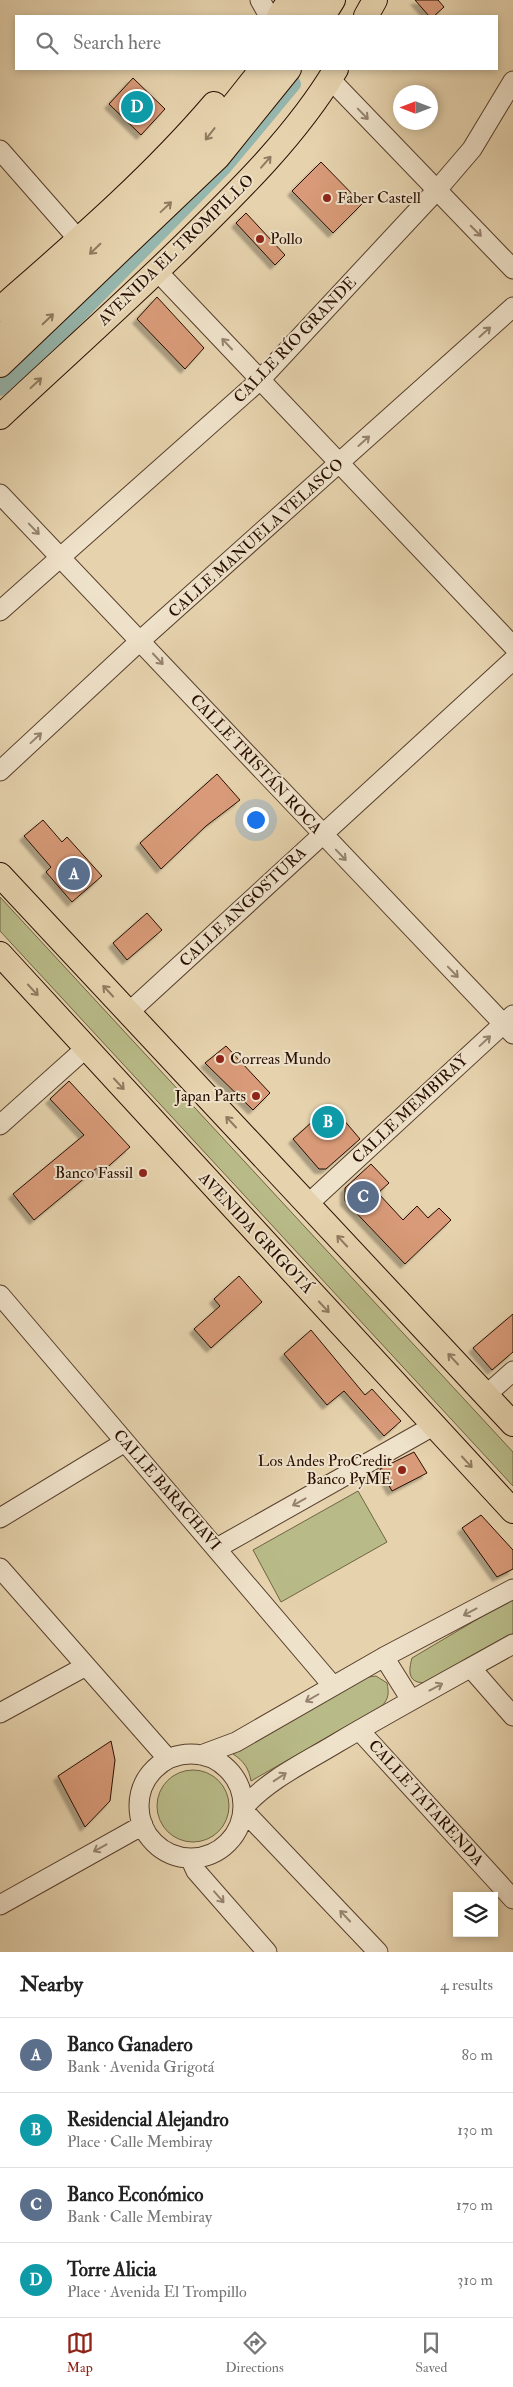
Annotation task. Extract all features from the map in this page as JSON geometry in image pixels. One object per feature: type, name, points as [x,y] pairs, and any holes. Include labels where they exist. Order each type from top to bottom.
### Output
[{"type":"main road","points":[[280,15],[290,0]]},
{"type":"main road","points":[[301,15],[311,0]]},
{"type":"main road","points":[[324,15],[333,0]]},
{"type":"main road","points":[[359,15],[362,0]]},
{"type":"main road","points":[[367,15],[375,0]]},
{"type":"main road","points":[[0,309],[79,240],[192,130],[240,70]]},
{"type":"main road","points":[[227,87],[250,70]]},
{"type":"main road","points":[[0,338],[204,142],[261,70]]},
{"type":"main road","points":[[0,365],[218,157],[287,70]]},
{"type":"main road","name":"AVENIDA EL TROMPILLO","points":[[0,417],[158,271],[246,185],[280,145],[333,74]]},
{"type":"main road","points":[[18,294],[72,270]]},
{"type":"main road","points":[[0,875],[513,1424]]},
{"type":"main road","name":"AVENIDA GRIGOTÁ","points":[[0,954],[513,1511]]},
{"type":"street","points":[[260,0],[268,15]]},
{"type":"street","points":[[333,74],[436,191],[513,269]]},
{"type":"street","name":"CALLE RÍO GRANDE","points":[[0,611],[260,380],[436,191],[472,149],[513,81]]},
{"type":"street","points":[[0,150],[79,240]]},
{"type":"street","points":[[158,271],[513,646]]},
{"type":"street","name":"CALLE MANUELA VELASCO","points":[[0,771],[141,640],[513,307]]},
{"type":"street","name":"CALLE TRISTÁN ROCA","points":[[0,494],[62,556],[322,835],[510,1024]]},
{"type":"street","name":"CALLE ANGOSTURA","points":[[128,1013],[513,660]]},
{"type":"street","name":"CALLE MEMBIRAY","points":[[308,1204],[510,1024]]},
{"type":"street","points":[[0,1126],[86,1048]]},
{"type":"street","name":"CALLE BARACHAVI","points":[[0,1294],[333,1686]]},
{"type":"street","points":[[486,1395],[513,1372]]},
{"type":"street","points":[[217,1548],[433,1426]]},
{"type":"street","points":[[0,1518],[125,1442]]},
{"type":"street","points":[[0,1568],[168,1759]]},
{"type":"street","points":[[513,1589],[384,1657],[236,1742],[201,1755],[184,1755],[168,1759],[156,1768],[146,1780],[140,1802],[143,1824],[150,1838],[161,1849],[175,1856],[190,1858],[207,1856],[222,1848],[233,1836],[243,1809],[257,1792],[280,1776],[359,1730],[513,1644]]},
{"type":"street","points":[[384,1657],[411,1700]]},
{"type":"street","points":[[0,1713],[86,1666]]},
{"type":"street","points":[[471,1668],[513,1716]]},
{"type":"street","name":"CALLE TATARENDA","points":[[359,1730],[513,1899]]},
{"type":"street","points":[[201,1755],[217,1761],[231,1773],[240,1788],[243,1809],[378,1952]]},
{"type":"street","points":[[0,1905],[143,1824]]},
{"type":"street","points":[[190,1858],[196,1870],[266,1952]]},
{"type":"green space","points":[[0,897],[513,1452],[513,1486],[0,931]]},
{"type":"green space","points":[[358,1491],[387,1542],[281,1602],[253,1550]]},
{"type":"green space","points":[[513,1598],[513,1636],[430,1683],[418,1682],[412,1678],[410,1670],[412,1658]]},
{"type":"green space","points":[[376,1676],[387,1683],[388,1695],[382,1706],[251,1781],[245,1766],[233,1754],[368,1677]]},
{"type":"green space","points":[[193,1770],[213,1776],[223,1786],[229,1806],[223,1826],[213,1836],[193,1842],[173,1836],[163,1826],[157,1806],[163,1786],[173,1776]]},
{"type":"building","points":[[415,0],[438,0],[444,7],[435,15],[428,15]]},
{"type":"building","points":[[133,78],[165,109],[141,135],[109,104]]},
{"type":"building","name":"Faber Castell","points":[[321,162],[362,204],[333,233],[292,191]]},
{"type":"building","name":"Pollo","points":[[246,213],[285,255],[275,265],[236,223]]},
{"type":"building","points":[[157,297],[204,348],[185,369],[137,319]]},
{"type":"building","points":[[217,774],[240,800],[206,826],[161,869],[140,843]]},
{"type":"building","points":[[43,820],[62,842],[67,837],[102,876],[72,902],[46,872],[51,867],[24,836]]},
{"type":"building","points":[[147,913],[162,930],[127,960],[113,943]]},
{"type":"building","points":[[226,1046],[270,1093],[253,1110],[205,1063]]},
{"type":"building","points":[[69,1081],[130,1147],[102,1172],[98,1167],[34,1220],[13,1194],[84,1135],[50,1099]]},
{"type":"building","points":[[331,1105],[360,1139],[326,1169],[319,1169],[293,1139]]},
{"type":"building","points":[[371,1164],[389,1183],[378,1193],[403,1220],[417,1206],[428,1218],[439,1208],[451,1220],[405,1264],[345,1201],[345,1188]]},
{"type":"building","points":[[239,1276],[262,1302],[211,1348],[194,1329],[220,1306],[214,1299]]},
{"type":"building","points":[[513,1314],[513,1352],[492,1370],[473,1348]]},
{"type":"building","points":[[311,1330],[365,1395],[372,1389],[401,1421],[384,1436],[344,1391],[327,1405],[284,1354]]},
{"type":"building","name":"Los Andes ProCredit Banco PyME","points":[[414,1452],[427,1473],[392,1491],[380,1469]]},
{"type":"building","points":[[481,1515],[513,1550],[513,1569],[497,1577],[462,1528]]},
{"type":"building","points":[[111,1741],[115,1760],[110,1801],[85,1827],[58,1776]]},
{"type":"waterway","points":[[0,388],[51,343],[224,167],[293,84]]},
{"type":"place","name":"Torre Alicia","points":[[137,107]]},
{"type":"place","name":"Faber Castell","points":[[327,198]]},
{"type":"place","name":"Pollo","points":[[260,239]]},
{"type":"place","name":"Banco Ganadero","points":[[74,874]]},
{"type":"place","name":"Correas Mundo","points":[[220,1059]]},
{"type":"place","name":"Japan Parts","points":[[256,1096]]},
{"type":"place","name":"Residencial Alejandro","points":[[328,1122]]},
{"type":"place","name":"Banco Fassil","points":[[143,1173]]},
{"type":"place","name":"Banco Económico","points":[[363,1197]]},
{"type":"place","name":"Los Andes ProCredit Banco PyME","points":[[402,1470]]}]
